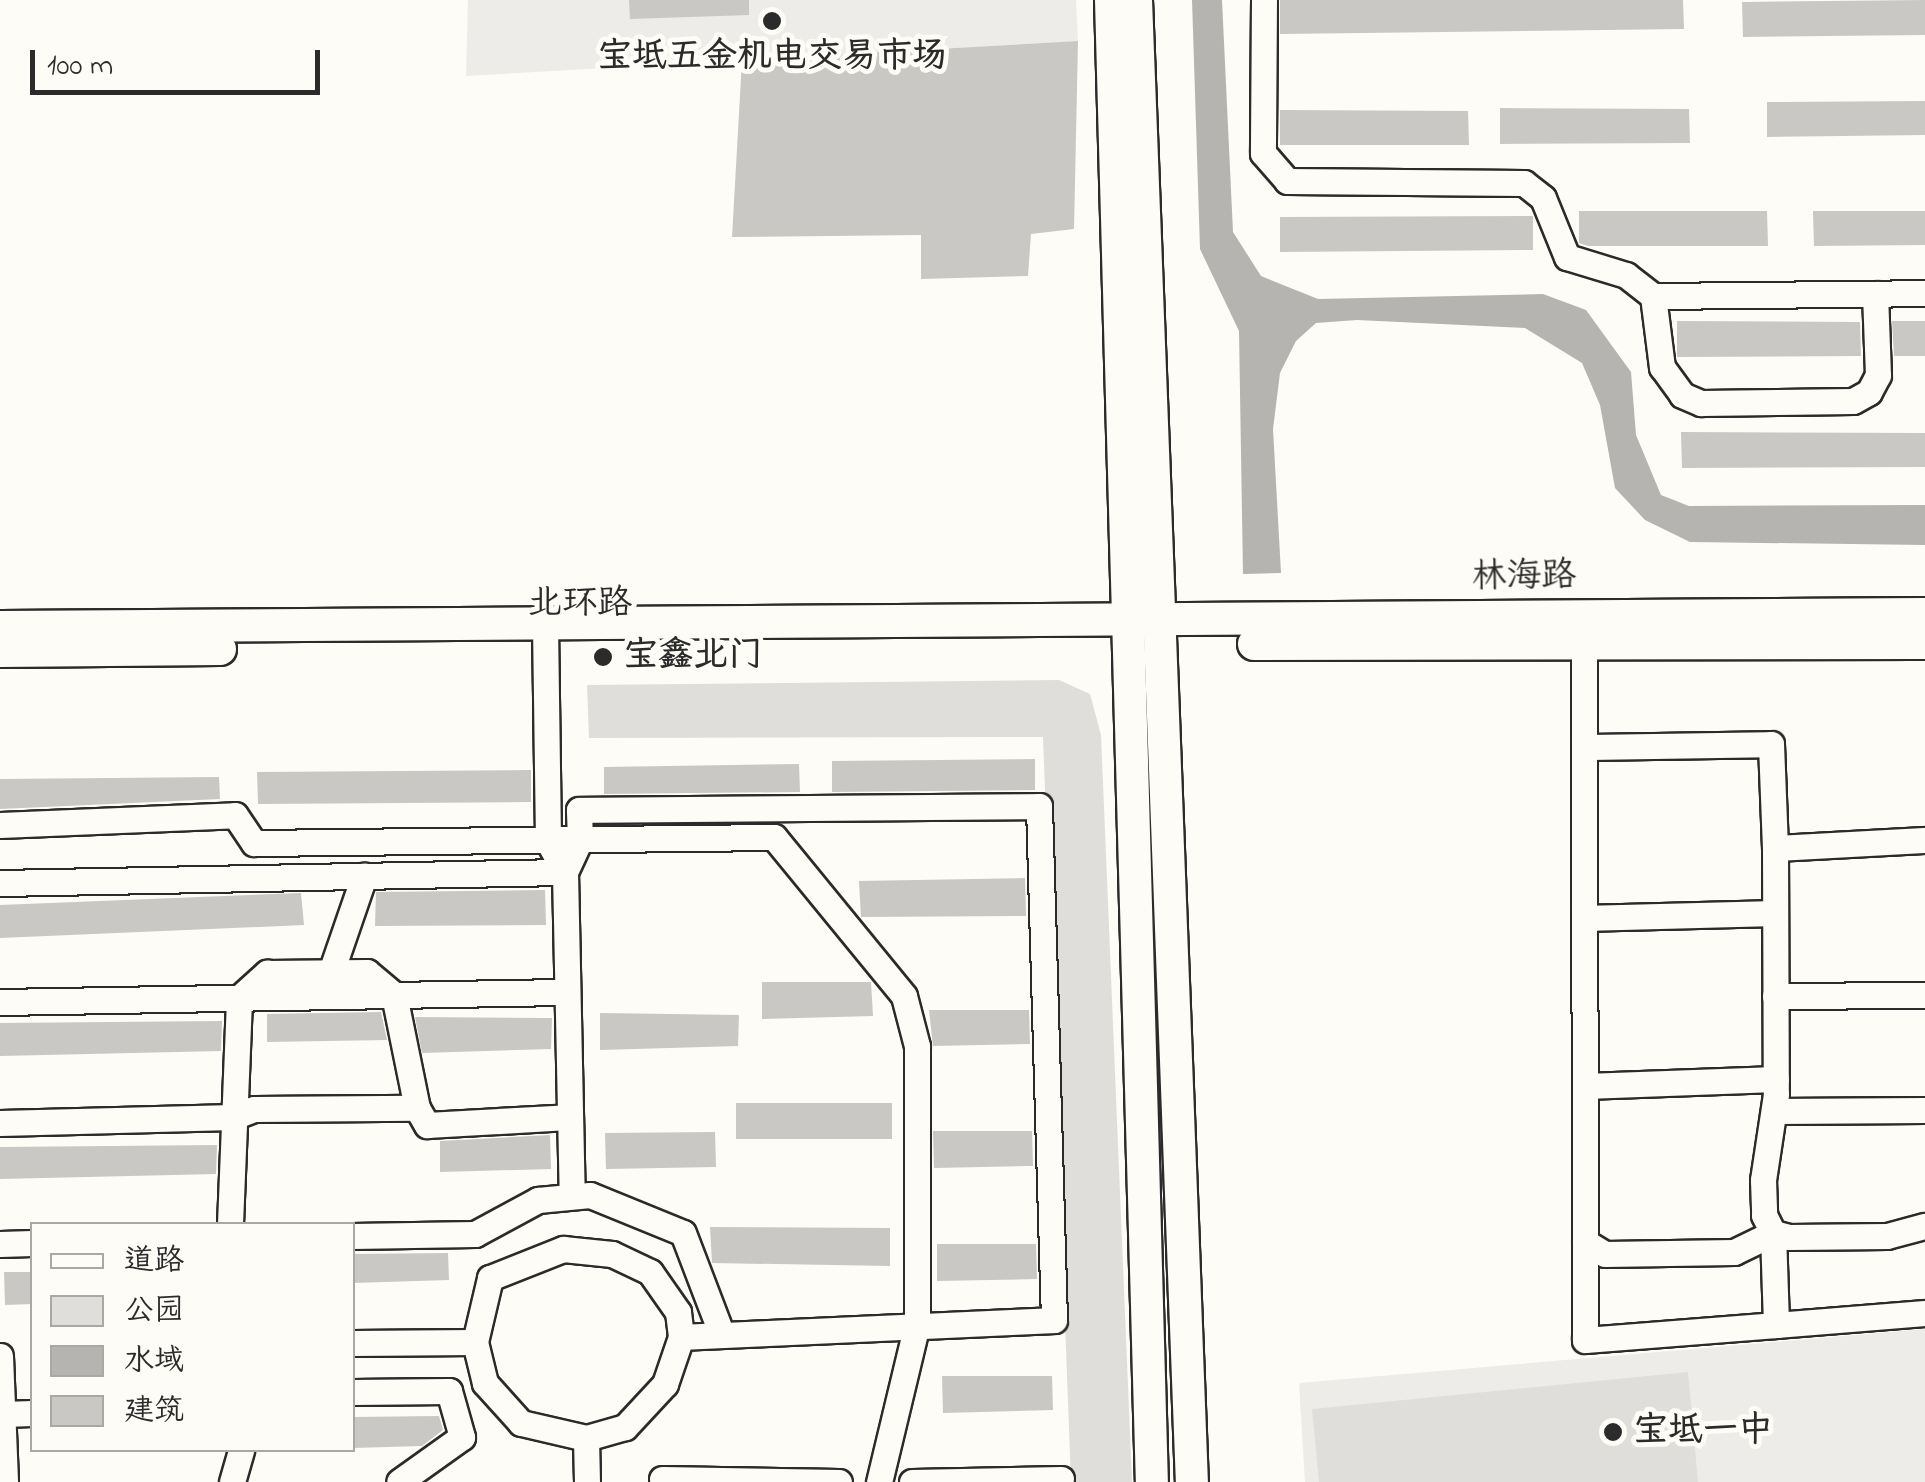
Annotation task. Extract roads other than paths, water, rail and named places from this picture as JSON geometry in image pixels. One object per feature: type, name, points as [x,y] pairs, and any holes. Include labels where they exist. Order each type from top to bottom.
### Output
[{"type":"main road","points":[[1111,0],[1124,632],[1152,1482]]},
{"type":"main road","points":[[1136,0],[1192,1482]]},
{"type":"main road","name":"林海路","points":[[1161,633],[1925,614]]},
{"type":"main road","name":"北环路","points":[[0,627],[545,635],[1124,632]]},
{"type":"main road","name":"林海路","points":[[1124,632],[1584,645],[1925,643]]},
{"type":"main road","name":"北环路","points":[[0,651],[545,635]]},
{"type":"street","points":[[1264,0],[1275,72],[1263,154],[1287,181],[1524,184],[1542,198],[1566,257],[1626,275],[1652,296],[1925,293]]},
{"type":"street","points":[[1652,296],[1662,368],[1682,395],[1701,403],[1853,401],[1868,392],[1878,374],[1875,294]]},
{"type":"street","points":[[545,635],[548,840],[564,872]]},
{"type":"street","points":[[1584,645],[1584,1340],[1925,1313]]},
{"type":"street","points":[[1584,747],[1771,744],[1776,1079],[1764,1180],[1773,1232],[1776,1325]]},
{"type":"street","points":[[572,1194],[563,992],[564,872],[580,840],[580,810],[1039,806],[1054,1320],[720,1330],[681,1337]]},
{"type":"street","points":[[0,824],[235,815],[254,843],[774,837],[904,996],[917,1046],[918,1324],[878,1482]]},
{"type":"street","points":[[1774,848],[1925,840]]},
{"type":"street","points":[[0,883],[564,872]]},
{"type":"street","points":[[331,972],[364,876]]},
{"type":"street","points":[[1585,918],[1773,913]]},
{"type":"street","points":[[230,1222],[238,998],[267,973],[367,972],[394,995],[417,1108],[428,1125],[568,1117]]},
{"type":"street","points":[[0,1002],[563,992]]},
{"type":"street","points":[[1774,996],[1925,995]]},
{"type":"street","points":[[1585,1086],[1776,1079]]},
{"type":"street","points":[[0,1122],[233,1117],[254,1109],[417,1108]]},
{"type":"street","points":[[1775,1111],[1925,1110]]},
{"type":"street","points":[[355,1236],[475,1234],[538,1200],[572,1194],[633,1207],[683,1232],[720,1330]]},
{"type":"street","points":[[1584,1242],[1605,1254],[1734,1252],[1773,1232],[1887,1236],[1925,1226]]},
{"type":"street","points":[[0,1244],[30,1243]]},
{"type":"street","points":[[563,1248],[612,1254],[650,1272],[678,1312],[681,1337],[665,1384],[642,1412],[625,1427],[586,1438],[520,1423],[485,1383],[475,1342],[490,1278],[563,1248]]},
{"type":"street","points":[[355,1343],[475,1342]]},
{"type":"street","points":[[0,1356],[5,1482]]},
{"type":"street","points":[[355,1392],[449,1390],[462,1437],[400,1482]]},
{"type":"street","points":[[3,1414],[30,1413]]},
{"type":"street","points":[[586,1438],[587,1482]]},
{"type":"street","points":[[232,1482],[240,1452]]},
{"type":"street","points":[[662,1479],[839,1482]]},
{"type":"street","points":[[912,1482],[1061,1479]]},
{"type":"water","points":[[1192,0],[1222,0],[1233,232],[1261,276],[1318,299],[1543,294],[1586,310],[1631,372],[1636,435],[1661,495],[1689,506],[1925,505],[1925,545],[1690,542],[1645,520],[1615,488],[1600,405],[1582,363],[1525,328],[1357,320],[1316,323],[1296,341],[1280,373],[1273,429],[1281,573],[1243,574],[1239,331],[1200,249]]},
{"type":"place","name":"宝坻五金机电交易市场","points":[[772,21]]},
{"type":"place","name":"宝鑫北门","points":[[603,657]]},
{"type":"place","name":"宝坻一中","points":[[1613,1432]]}]
